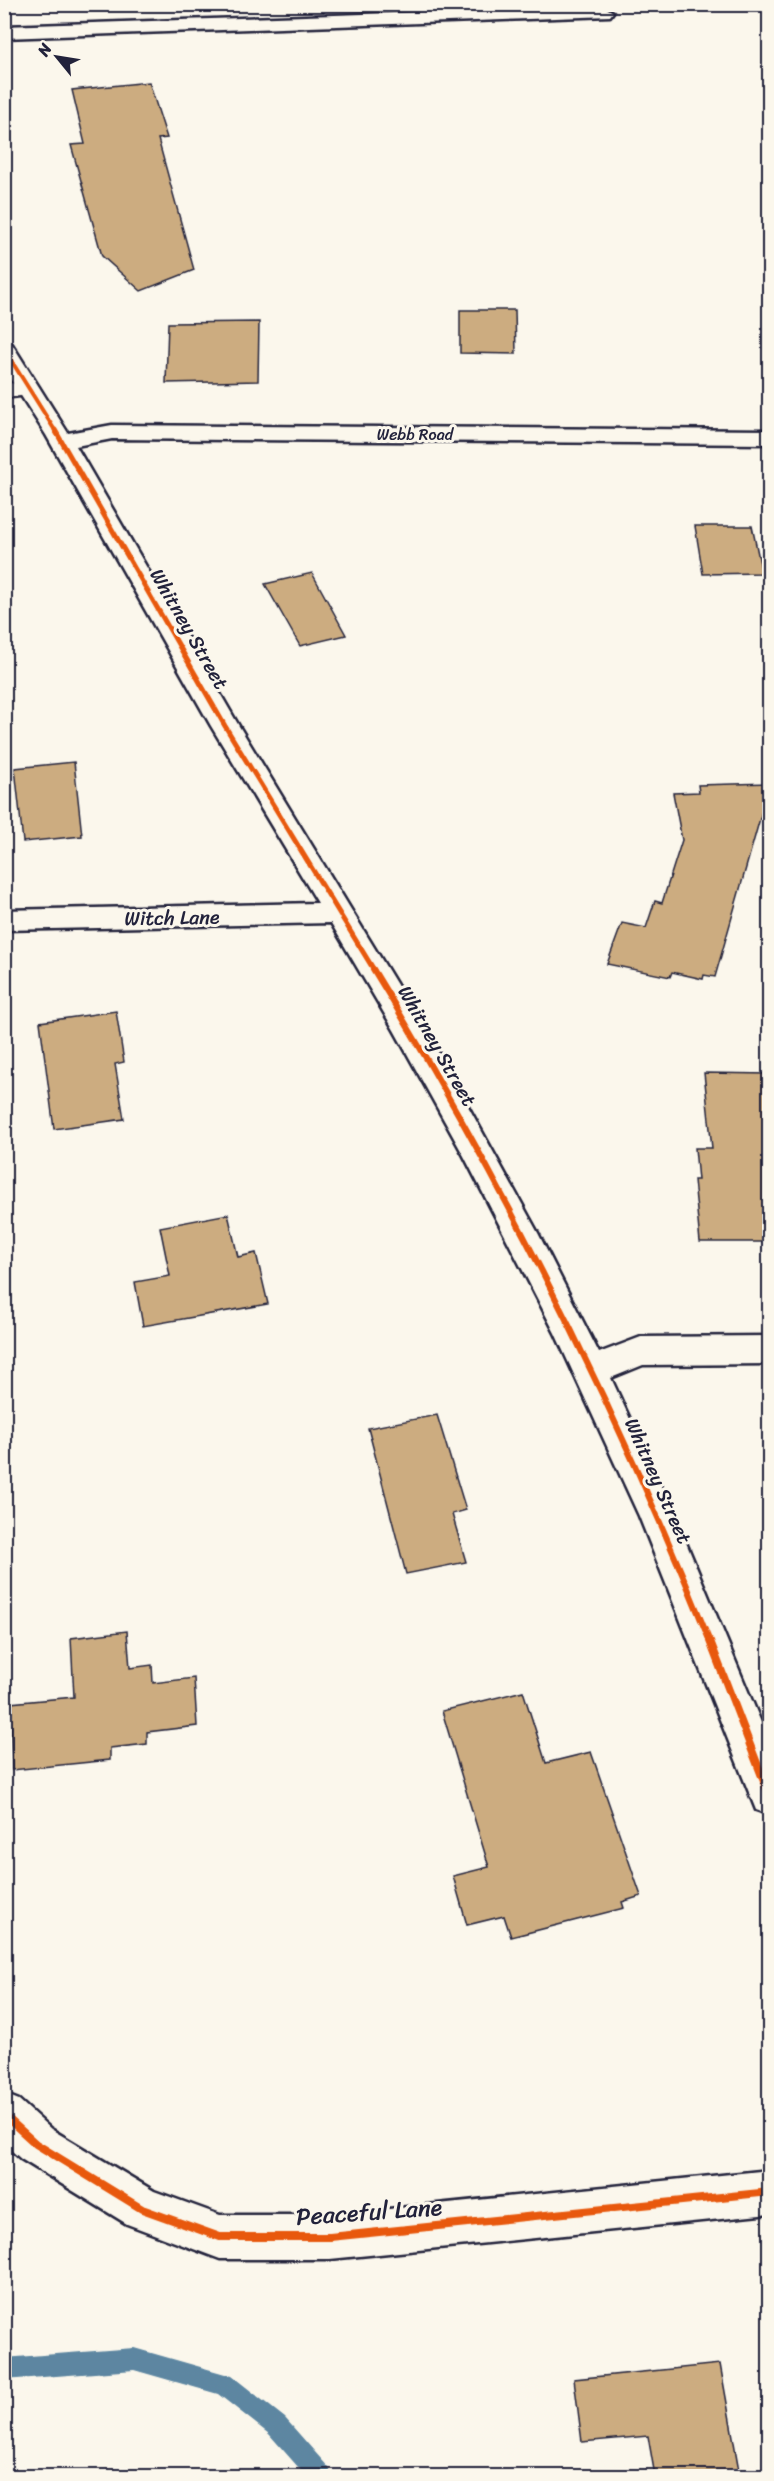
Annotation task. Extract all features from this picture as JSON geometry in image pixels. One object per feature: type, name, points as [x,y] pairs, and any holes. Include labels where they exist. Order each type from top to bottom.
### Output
[{"type":"street","points":[[4,32],[603,12]]},
{"type":"street","name":"Whitney Street","points":[[4,349],[16,390],[61,441],[225,726],[430,1064],[498,1188],[591,1371],[711,1642],[770,1797]]},
{"type":"street","name":"Webb Road","points":[[61,441],[112,432],[770,437]]},
{"type":"street","name":"Witch Lane","points":[[4,920],[340,913]]},
{"type":"street","points":[[591,1371],[641,1351],[770,1350]]},
{"type":"street","name":"Peaceful Lane","points":[[4,2115],[36,2144],[142,2209],[219,2237],[330,2237],[770,2192]]},
{"type":"building","points":[[149,82],[167,138],[158,139],[194,270],[141,291],[102,256],[71,145],[85,144],[72,90]]},
{"type":"building","points":[[460,310],[515,310],[516,354],[460,353]]},
{"type":"building","points":[[259,322],[258,381],[166,383],[168,323]]},
{"type":"building","points":[[695,526],[752,526],[762,573],[703,574]]},
{"type":"building","points":[[312,573],[346,635],[300,646],[265,584]]},
{"type":"building","points":[[74,762],[82,836],[23,842],[15,768]]},
{"type":"building","points":[[770,783],[715,977],[704,975],[703,979],[672,972],[670,977],[607,964],[622,923],[646,928],[655,901],[662,903],[682,840],[673,793],[699,792],[698,785]]},
{"type":"building","points":[[116,1011],[124,1062],[115,1064],[124,1119],[54,1129],[40,1022]]},
{"type":"building","points":[[704,1073],[770,1074],[770,1242],[700,1242],[694,1180],[698,1180],[695,1148],[712,1148]]},
{"type":"building","points":[[228,1214],[238,1257],[256,1253],[268,1304],[143,1326],[135,1282],[170,1276],[160,1227]]},
{"type":"building","points":[[437,1415],[466,1510],[452,1514],[466,1562],[406,1574],[368,1428]]},
{"type":"building","points":[[127,1631],[130,1668],[152,1665],[153,1683],[194,1678],[197,1726],[147,1732],[147,1744],[110,1748],[110,1760],[12,1770],[10,1703],[74,1697],[71,1638]]},
{"type":"building","points":[[523,1691],[546,1763],[591,1752],[641,1896],[622,1902],[624,1908],[511,1937],[504,1916],[467,1925],[453,1876],[489,1867],[442,1711]]},
{"type":"building","points":[[720,2364],[740,2476],[655,2476],[648,2436],[582,2442],[574,2379]]},
{"type":"waterway","points":[[4,2369],[134,2359],[224,2384],[277,2426],[321,2476]]},
{"type":"cycle path","points":[[4,349],[58,435],[250,769],[405,1022],[479,1153],[572,1333],[657,1516],[697,1609],[770,1797]]},
{"type":"cycle path","points":[[4,2115],[36,2144],[142,2209],[220,2237],[330,2237],[770,2192]]}]
